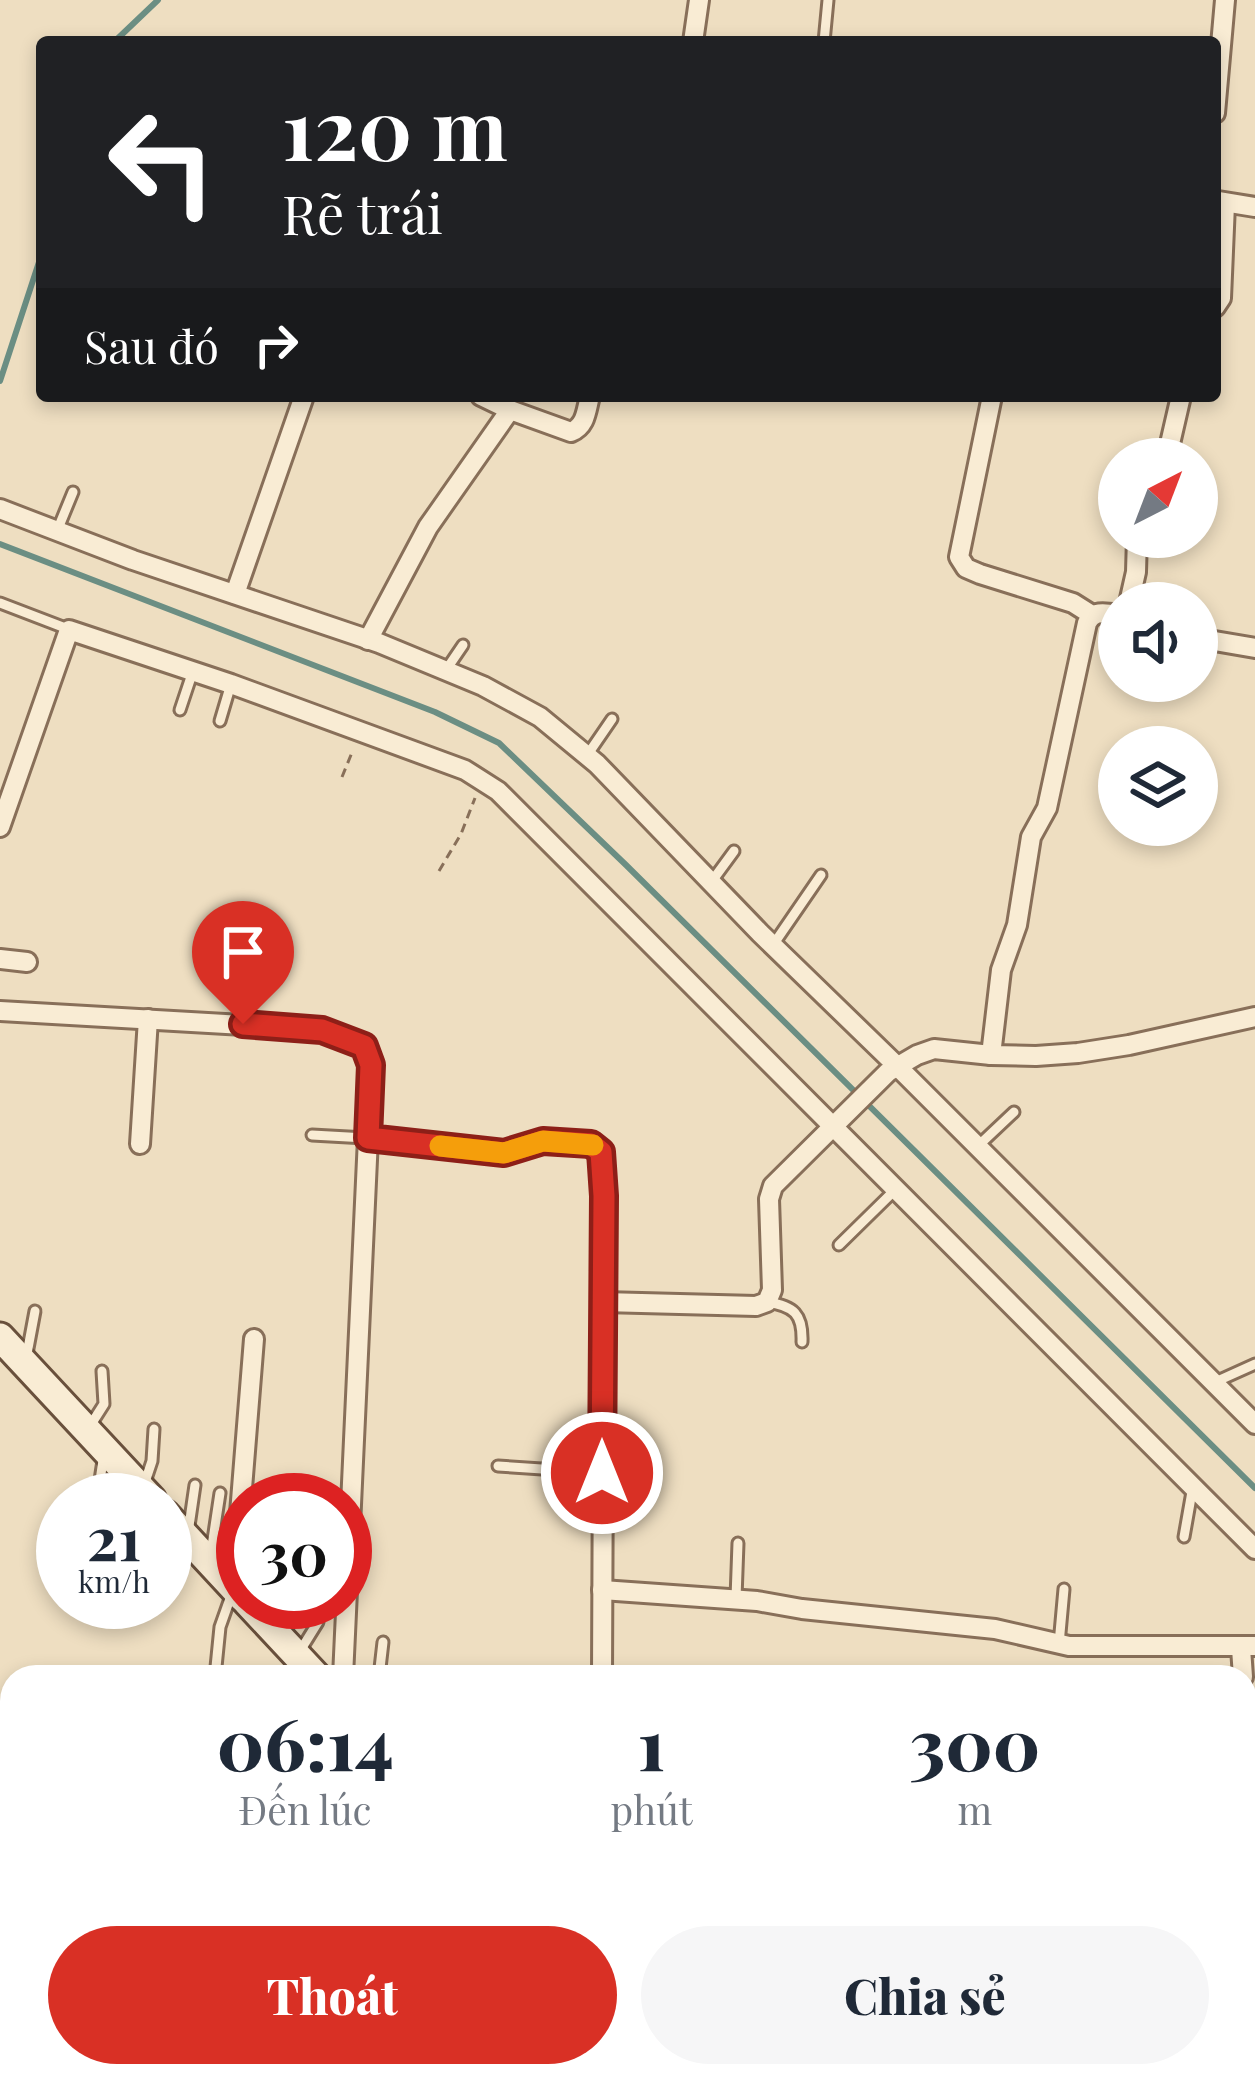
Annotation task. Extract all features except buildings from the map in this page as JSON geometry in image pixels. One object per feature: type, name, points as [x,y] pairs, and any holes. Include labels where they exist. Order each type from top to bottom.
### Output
[{"type":"main road","points":[[0,1337],[127,1473]]},
{"type":"main road","points":[[192,1542],[216,1569]]},
{"type":"main road","points":[[272,1629],[306,1665]]},
{"type":"street","points":[[694,36],[699,0]]},
{"type":"street","points":[[1221,61],[1226,0]]},
{"type":"street","points":[[1221,202],[1255,206]]},
{"type":"street","points":[[235,594],[302,402]]},
{"type":"street","points":[[368,640],[428,527],[505,404],[571,432],[584,423],[589,402]]},
{"type":"street","points":[[991,402],[959,557],[965,568],[1072,603],[1092,615]]},
{"type":"street","points":[[1171,438],[1179,402]]},
{"type":"street","points":[[0,509],[368,640],[483,686],[540,717],[587,754],[892,1068],[1255,1424]]},
{"type":"street","points":[[991,1055],[1001,970],[1017,926],[1031,837],[1047,808],[1088,622],[1098,613]]},
{"type":"street","points":[[0,827],[69,630],[232,684],[482,779],[834,1124],[1255,1549]]},
{"type":"street","points":[[1218,642],[1255,648]]},
{"type":"street","points":[[0,959],[27,962]]},
{"type":"street","points":[[0,1011],[322,1030],[364,1046],[370,1058],[368,1138],[344,1665]]},
{"type":"street","points":[[603,1302],[756,1306],[767,1302],[772,1291],[770,1193],[778,1180],[892,1068],[934,1049],[991,1055],[1078,1053],[1255,1017]]},
{"type":"street","points":[[140,1144],[148,1019]]},
{"type":"street","points":[[368,1138],[504,1153],[543,1141],[591,1144],[601,1152],[602,1665]]},
{"type":"street","points":[[247,1473],[254,1339]]},
{"type":"street","points":[[602,1590],[736,1599],[995,1629],[1059,1644],[1248,1647]]},
{"type":"lane","points":[[825,36],[828,0]]},
{"type":"lane","points":[[57,531],[74,492]]},
{"type":"lane","points":[[0,603],[69,630]]},
{"type":"lane","points":[[445,670],[463,645]]},
{"type":"lane","points":[[180,710],[193,671]]},
{"type":"lane","points":[[220,722],[232,684]]},
{"type":"lane","points":[[587,754],[612,719]]},
{"type":"lane","points":[[711,882],[734,851]]},
{"type":"lane","points":[[773,945],[821,875]]},
{"type":"lane","points":[[977,1147],[1014,1112]]},
{"type":"lane","points":[[312,1135],[368,1138]]},
{"type":"lane","points":[[838,1246],[897,1188]]},
{"type":"lane","points":[[767,1302],[795,1310],[802,1342]]},
{"type":"lane","points":[[25,1364],[35,1311]]},
{"type":"lane","points":[[1213,1383],[1255,1364]]},
{"type":"lane","points":[[97,1473],[96,1440],[104,1403],[102,1371]]},
{"type":"lane","points":[[150,1473],[154,1429]]},
{"type":"lane","points":[[498,1466],[602,1473]]},
{"type":"lane","points":[[192,1512],[196,1485]]},
{"type":"lane","points":[[1184,1537],[1193,1486]]},
{"type":"lane","points":[[210,1562],[216,1521]]},
{"type":"lane","points":[[736,1599],[738,1544]]},
{"type":"lane","points":[[1059,1644],[1064,1589]]},
{"type":"lane","points":[[216,1665],[220,1629]]},
{"type":"lane","points":[[297,1656],[314,1629]]},
{"type":"lane","points":[[380,1665],[383,1642]]},
{"type":"path","points":[[342,777],[360,731]]},
{"type":"path","points":[[439,872],[461,834],[482,779]]},
{"type":"waterway","points":[[120,36],[158,0]]},
{"type":"waterway","points":[[0,381],[36,271]]},
{"type":"waterway","points":[[0,544],[435,712],[499,743],[1255,1488]]},
{"type":"slow traffic","points":[[440,1146],[504,1153],[543,1141],[593,1145]]},
{"type":"route","points":[[243,1024],[322,1030],[364,1046],[371,1065],[368,1138],[504,1153],[543,1141],[591,1144],[601,1152],[602,1473]]}]
